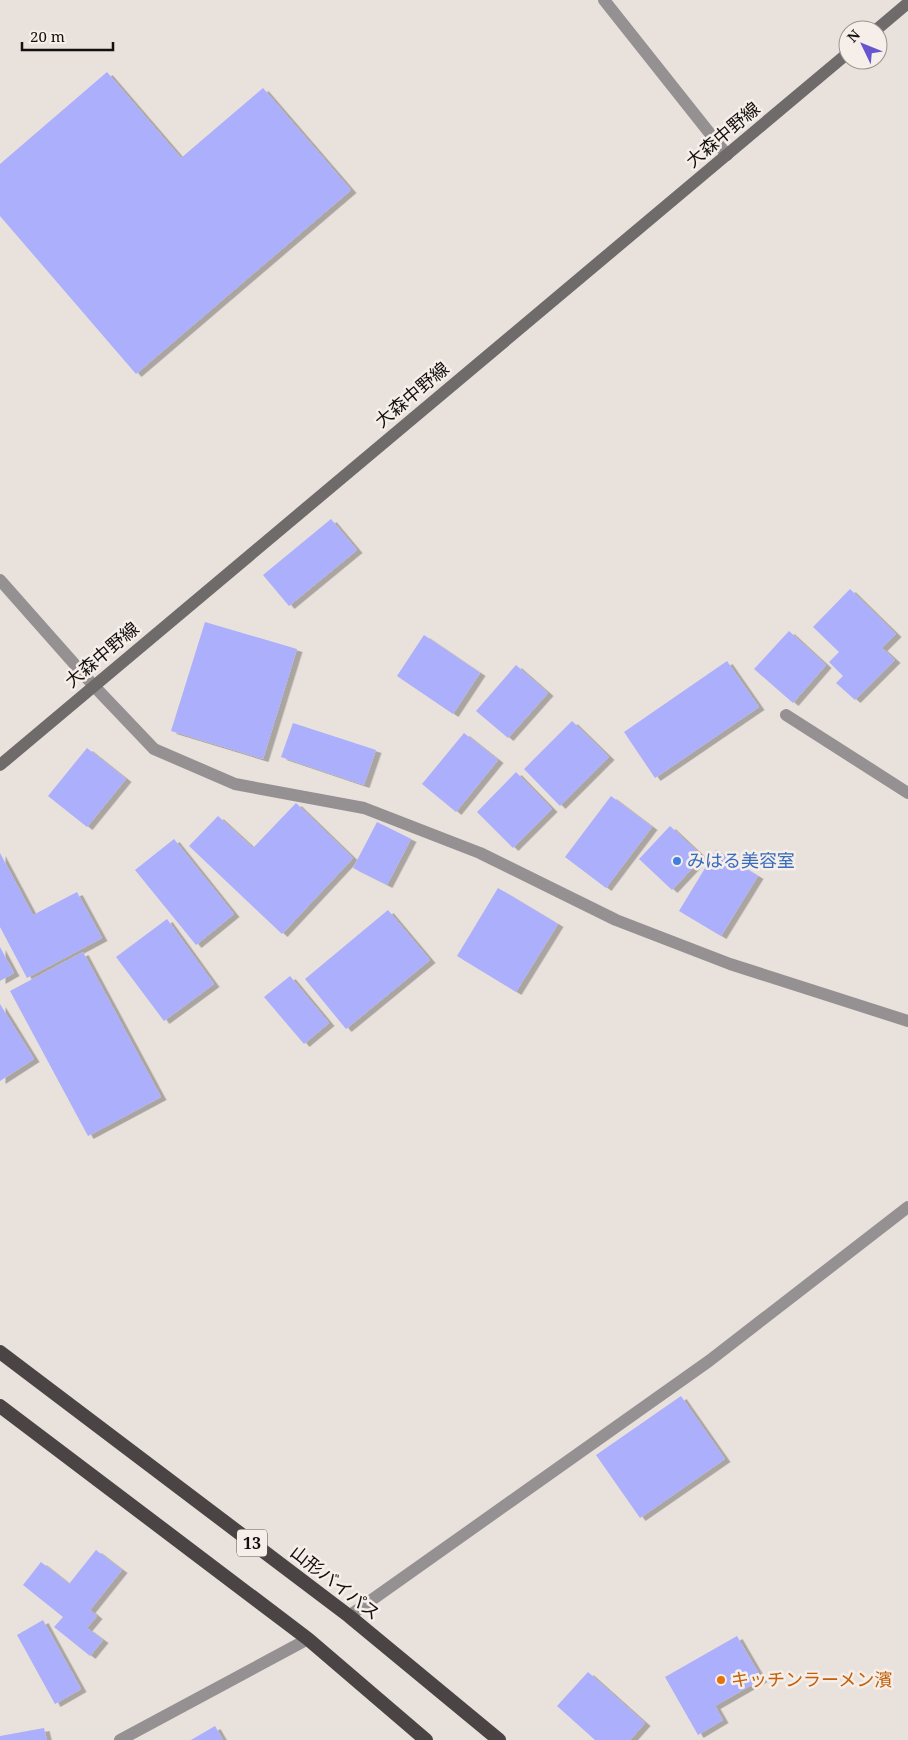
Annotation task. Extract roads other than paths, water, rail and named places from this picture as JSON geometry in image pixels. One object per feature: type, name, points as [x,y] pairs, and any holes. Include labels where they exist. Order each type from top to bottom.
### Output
[{"type":"highway","name":"山形バイパス","points":[[0,1352],[349,1616],[499,1740]]},
{"type":"highway","name":"13","points":[[0,1406],[308,1639],[426,1740]]},
{"type":"main road","points":[[888,20],[908,3]]},
{"type":"main road","name":"大森中野線","points":[[0,765],[838,61]]},
{"type":"street","points":[[604,0],[727,154]]},
{"type":"street","points":[[0,580],[93,685],[154,749],[235,784],[364,808],[480,852],[616,920],[730,964],[908,1021]]},
{"type":"street","points":[[0,590],[17,599]]},
{"type":"street","points":[[786,715],[908,793]]},
{"type":"street","points":[[349,1616],[709,1361],[908,1207]]},
{"type":"street","points":[[120,1740],[308,1639]]},
{"type":"place","name":"みはる美容室","points":[[677,861]]},
{"type":"place","name":"キッチンラーメン濱","points":[[721,1680]]}]
